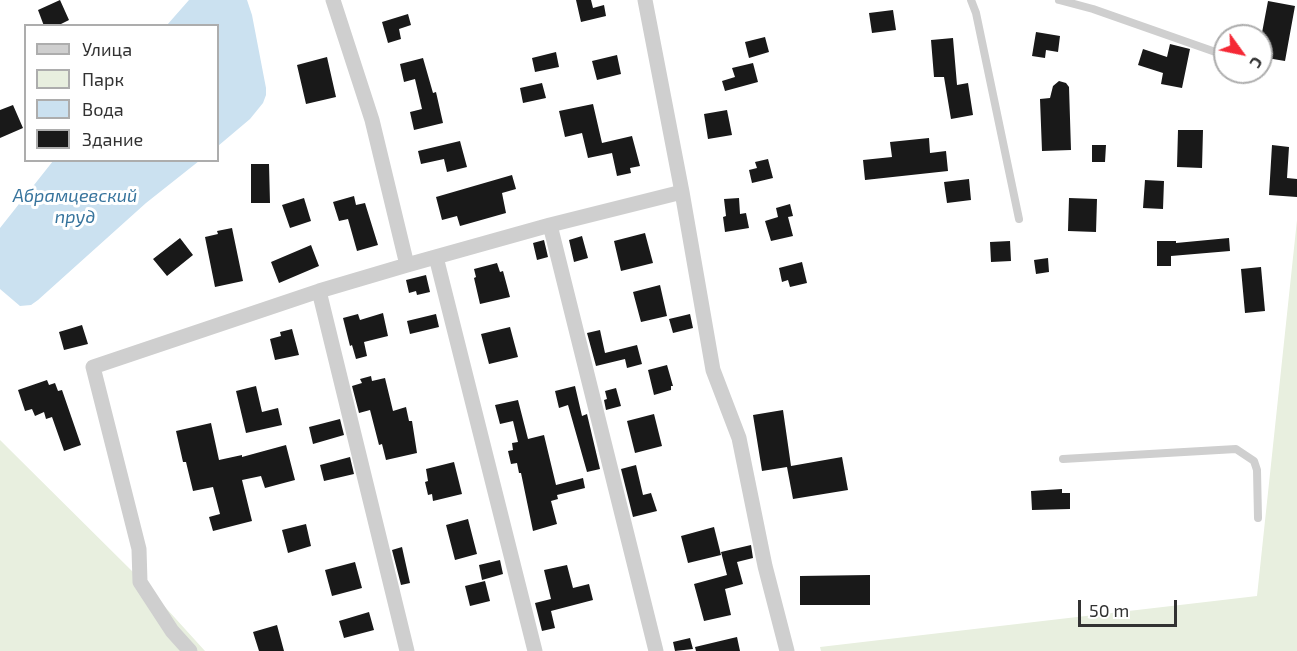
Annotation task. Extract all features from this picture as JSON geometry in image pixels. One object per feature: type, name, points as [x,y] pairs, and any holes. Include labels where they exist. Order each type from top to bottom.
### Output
[{"type":"street","points":[[333,0],[372,120],[407,265]]},
{"type":"street","points":[[645,0],[713,370],[739,438],[765,566],[787,651]]},
{"type":"street","points":[[190,651],[172,631],[140,582],[139,549],[93,367],[319,291],[550,225],[682,192]]},
{"type":"street","points":[[550,225],[656,651]]},
{"type":"street","points":[[436,257],[535,651]]},
{"type":"street","points":[[319,291],[407,651]]},
{"type":"lane","points":[[971,0],[976,13],[1019,219]]},
{"type":"lane","points":[[1059,0],[1093,9],[1213,51]]},
{"type":"lane","points":[[1063,459],[1236,449],[1254,461],[1257,470],[1258,518]]},
{"type":"green space","points":[[1297,220],[1297,651],[821,651],[820,647],[1257,596]]},
{"type":"green space","points":[[0,440],[136,575],[205,651],[0,651]]},
{"type":"water","points":[[189,0],[247,0],[252,15],[266,95],[263,103],[250,119],[219,145],[219,24],[168,24]]},
{"type":"water","name":"Абрамцевский пруд","points":[[52,162],[198,162],[146,203],[31,305],[20,306],[0,289],[0,228]]},
{"type":"building","points":[[60,0],[69,20],[61,24],[43,24],[38,10]]},
{"type":"building","points":[[576,0],[591,0],[593,8],[604,5],[606,16],[581,22]]},
{"type":"building","points":[[1268,1],[1295,6],[1285,61],[1273,59],[1273,24],[1264,24]]},
{"type":"building","points":[[893,10],[896,30],[872,33],[869,13]]},
{"type":"building","points":[[408,14],[411,25],[399,29],[401,39],[388,43],[382,22]]},
{"type":"building","points":[[1036,32],[1060,36],[1058,52],[1046,50],[1045,58],[1032,56]]},
{"type":"building","points":[[765,37],[769,52],[749,58],[745,42]]},
{"type":"building","points":[[953,38],[957,85],[968,83],[973,115],[951,119],[944,77],[934,77],[931,40]]},
{"type":"building","points":[[1170,44],[1190,49],[1182,88],[1161,84],[1163,73],[1138,65],[1143,49],[1167,57]]},
{"type":"building","points":[[556,52],[559,67],[535,72],[532,58]]},
{"type":"building","points":[[617,55],[621,74],[597,80],[592,61]]},
{"type":"building","points":[[327,57],[336,97],[306,104],[297,65]]},
{"type":"building","points":[[423,58],[433,93],[436,92],[443,123],[414,130],[410,112],[422,109],[415,79],[404,82],[400,64]]},
{"type":"building","points":[[753,63],[758,82],[725,91],[722,81],[735,77],[732,68]]},
{"type":"building","points":[[1059,81],[1066,83],[1069,87],[1071,150],[1042,151],[1040,99],[1050,98],[1053,86]]},
{"type":"building","points":[[542,83],[546,98],[523,103],[520,88]]},
{"type":"building","points":[[593,104],[602,143],[632,136],[640,166],[630,168],[631,173],[617,176],[612,153],[588,158],[582,133],[565,137],[559,111]]},
{"type":"building","points":[[13,105],[23,128],[0,138],[0,110]]},
{"type":"building","points":[[727,110],[732,135],[708,139],[704,114]]},
{"type":"building","points":[[1178,130],[1203,130],[1202,168],[1177,167]]},
{"type":"building","points":[[929,138],[930,153],[946,151],[948,171],[865,180],[863,160],[892,157],[890,142]]},
{"type":"building","points":[[460,141],[467,167],[447,172],[444,159],[421,164],[418,151]]},
{"type":"building","points":[[1092,145],[1106,145],[1105,162],[1092,162]]},
{"type":"building","points":[[1272,145],[1289,147],[1287,178],[1297,179],[1297,197],[1269,195]]},
{"type":"building","points":[[768,159],[773,178],[752,183],[749,170],[757,168],[755,162]]},
{"type":"building","points":[[251,164],[269,164],[270,203],[251,203]]},
{"type":"building","points":[[512,175],[516,189],[502,193],[506,213],[460,226],[457,216],[442,220],[436,197]]},
{"type":"building","points":[[969,179],[971,200],[947,203],[944,182]]},
{"type":"building","points":[[1145,180],[1164,181],[1163,209],[1143,208]]},
{"type":"building","points":[[354,196],[356,205],[365,203],[378,245],[357,251],[348,219],[339,221],[333,202]]},
{"type":"building","points":[[304,198],[311,221],[290,228],[282,205]]},
{"type":"building","points":[[739,198],[740,214],[746,213],[749,228],[725,232],[724,199]]},
{"type":"building","points":[[1069,198],[1097,199],[1096,232],[1068,231]]},
{"type":"building","points":[[790,204],[793,216],[788,217],[793,236],[771,241],[765,221],[778,217],[776,208]]},
{"type":"building","points":[[232,228],[243,281],[215,287],[205,237],[218,234],[217,231]]},
{"type":"building","points":[[645,233],[653,263],[621,271],[614,241]]},
{"type":"building","points":[[582,236],[588,258],[574,262],[569,240]]},
{"type":"building","points":[[180,238],[193,255],[167,276],[153,259]]},
{"type":"building","points":[[1229,238],[1230,251],[1171,256],[1171,266],[1157,266],[1157,241],[1176,241],[1176,243]]},
{"type":"building","points":[[544,240],[548,257],[537,260],[533,243]]},
{"type":"building","points":[[1010,241],[1011,261],[991,262],[990,242]]},
{"type":"building","points":[[311,245],[319,266],[279,283],[271,262]]},
{"type":"building","points":[[1048,258],[1049,272],[1036,274],[1034,260]]},
{"type":"building","points":[[802,262],[807,283],[790,287],[788,280],[782,282],[779,268]]},
{"type":"building","points":[[497,263],[500,272],[503,271],[510,297],[480,304],[474,269]]},
{"type":"building","points":[[1261,267],[1265,311],[1245,313],[1241,269]]},
{"type":"building","points":[[426,275],[430,292],[417,295],[416,291],[409,293],[406,280]]},
{"type":"building","points":[[660,285],[667,316],[641,322],[633,292]]},
{"type":"building","points":[[383,313],[388,336],[364,342],[367,356],[356,359],[343,318],[358,314],[360,320]]},
{"type":"building","points":[[436,314],[439,327],[410,334],[407,321]]},
{"type":"building","points":[[690,314],[693,328],[673,333],[669,319]]},
{"type":"building","points":[[82,325],[88,344],[64,350],[59,332]]},
{"type":"building","points":[[510,327],[518,357],[489,364],[481,334]]},
{"type":"building","points":[[292,329],[299,355],[275,360],[270,339],[281,336],[280,332]]},
{"type":"building","points":[[600,330],[605,353],[637,345],[642,364],[627,368],[625,359],[596,366],[587,333]]},
{"type":"building","points":[[667,365],[673,386],[671,390],[654,395],[648,370]]},
{"type":"building","points":[[371,376],[372,381],[385,378],[393,411],[406,407],[409,421],[412,421],[417,453],[386,460],[382,444],[379,445],[370,410],[359,413],[352,386],[362,383],[360,379]]},
{"type":"building","points":[[47,380],[49,385],[55,383],[58,391],[62,390],[81,445],[64,451],[52,417],[46,419],[44,412],[35,416],[32,409],[25,411],[18,390]]},
{"type":"building","points":[[256,386],[262,412],[278,408],[282,425],[246,433],[236,391]]},
{"type":"building","points":[[575,386],[582,416],[587,414],[600,469],[587,472],[568,405],[559,408],[555,391]]},
{"type":"building","points":[[616,388],[621,406],[606,410],[605,391]]},
{"type":"building","points":[[518,400],[528,439],[544,435],[556,485],[583,478],[585,488],[557,495],[558,499],[551,501],[557,524],[533,531],[521,473],[519,473],[517,463],[511,464],[508,451],[513,450],[512,443],[518,442],[513,421],[500,424],[495,405]]},
{"type":"building","points":[[783,410],[791,466],[842,457],[848,490],[793,499],[787,467],[762,471],[753,415]]},
{"type":"building","points":[[654,414],[662,446],[635,453],[627,421]]},
{"type":"building","points":[[340,419],[344,435],[313,444],[309,427]]},
{"type":"building","points":[[211,423],[219,460],[242,455],[242,457],[286,445],[295,480],[265,488],[261,476],[242,480],[252,521],[213,531],[209,517],[220,514],[213,487],[193,491],[176,431]]},
{"type":"building","points":[[350,457],[354,474],[324,481],[320,465]]},
{"type":"building","points":[[454,462],[462,494],[433,501],[432,494],[428,495],[425,482],[428,481],[426,469]]},
{"type":"building","points":[[636,465],[643,495],[651,493],[657,511],[633,517],[621,469]]},
{"type":"building","points":[[1062,489],[1062,493],[1070,493],[1070,509],[1032,510],[1031,491]]},
{"type":"building","points":[[468,519],[477,554],[455,560],[446,525]]},
{"type":"building","points":[[306,524],[311,546],[288,553],[282,530]]},
{"type":"building","points":[[714,527],[721,555],[688,563],[681,536]]},
{"type":"building","points":[[751,545],[753,558],[737,562],[743,584],[725,589],[731,615],[704,621],[694,584],[727,575],[721,552]]},
{"type":"building","points":[[402,547],[410,583],[401,585],[392,550]]},
{"type":"building","points":[[500,560],[503,574],[482,580],[479,565]]},
{"type":"building","points":[[355,562],[362,588],[332,596],[325,570]]},
{"type":"building","points":[[567,565],[573,588],[589,584],[593,600],[551,611],[555,628],[542,631],[535,603],[551,599],[544,570]]},
{"type":"building","points":[[870,575],[870,605],[800,605],[800,576]]},
{"type":"building","points":[[485,581],[490,601],[470,606],[465,586]]},
{"type":"building","points":[[369,612],[374,630],[344,638],[339,621]]},
{"type":"building","points":[[277,625],[284,651],[259,651],[253,632]]},
{"type":"building","points":[[737,637],[740,651],[696,651],[695,647]]},
{"type":"building","points":[[690,638],[693,649],[675,651],[673,642]]}]
